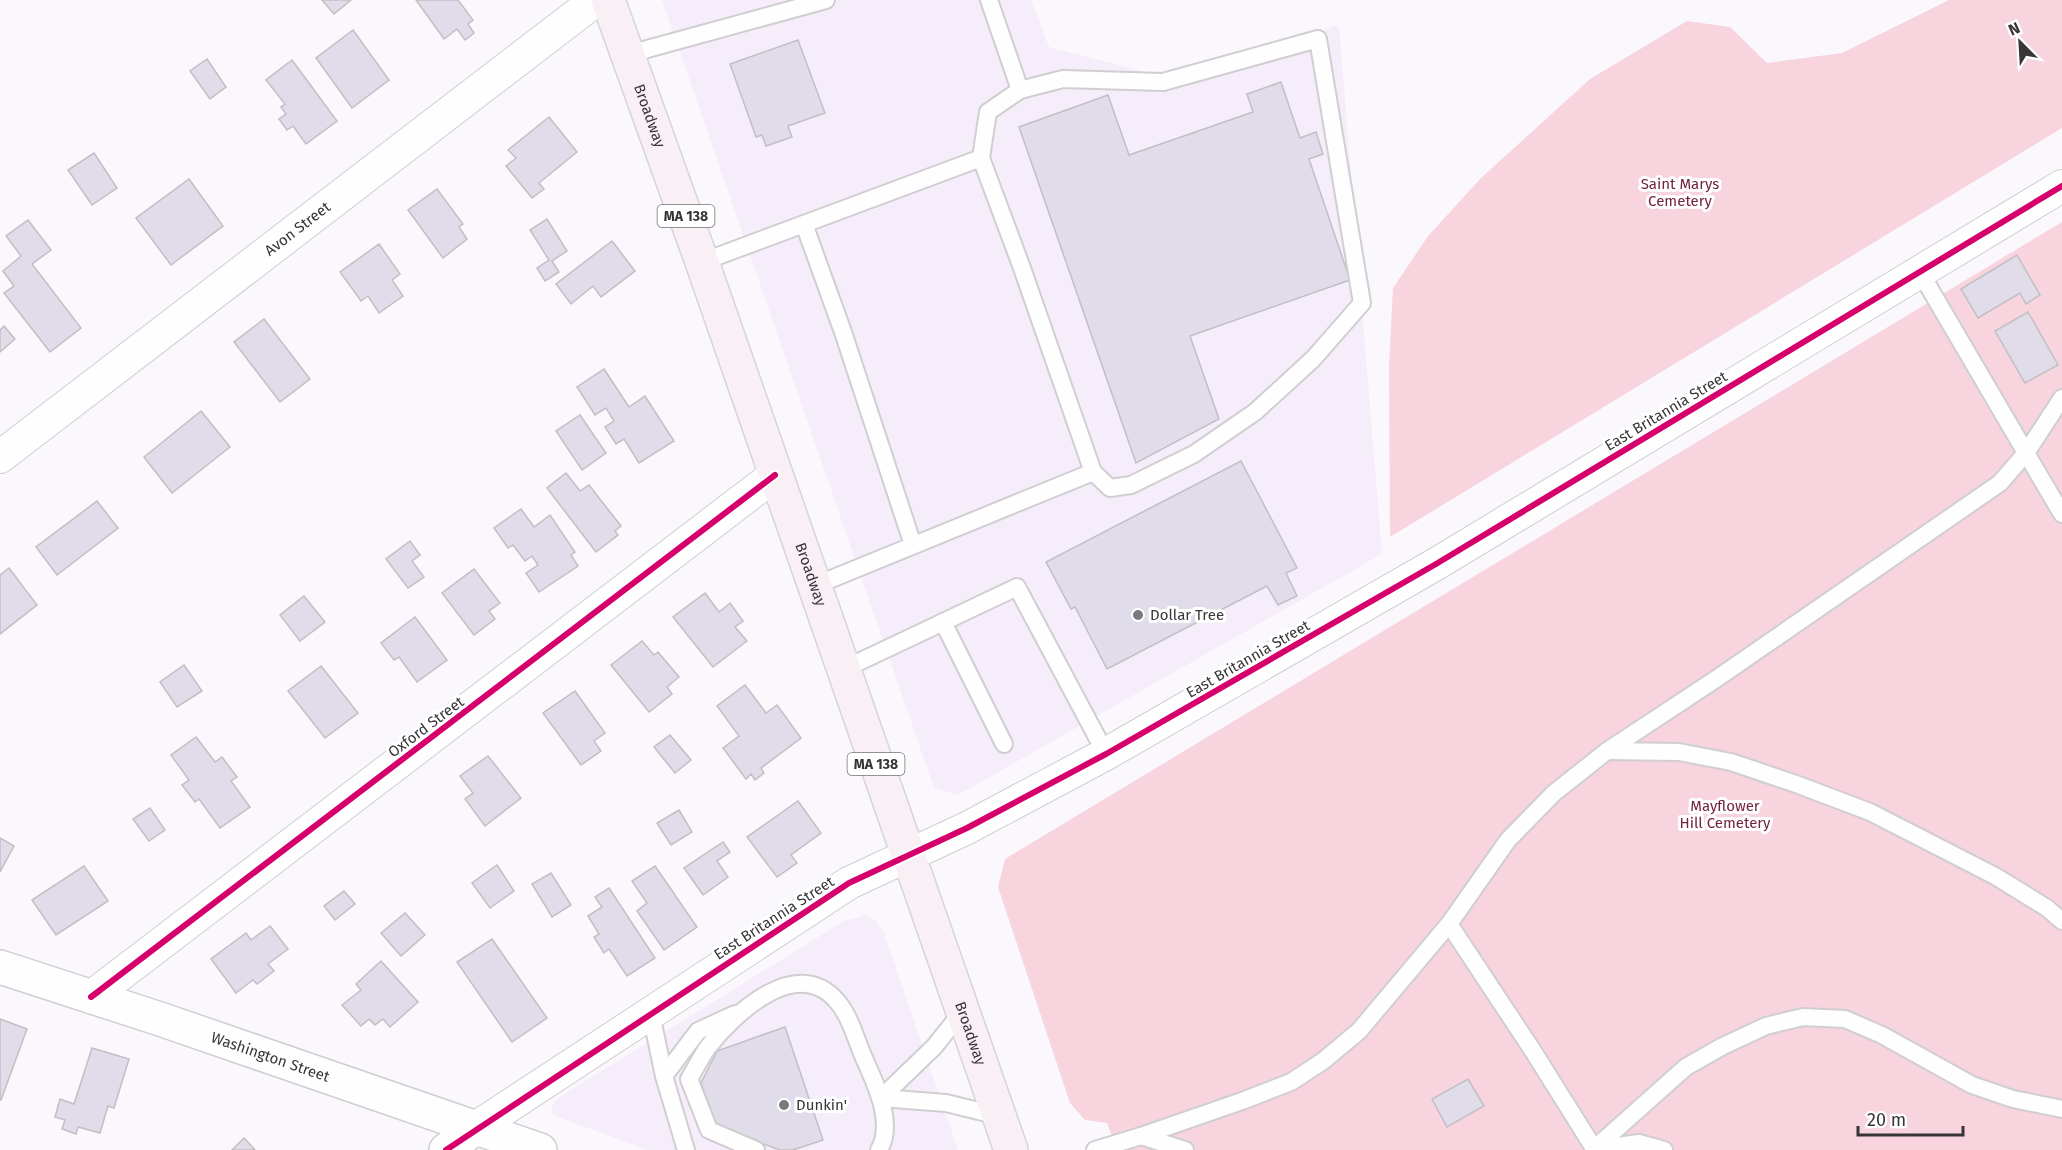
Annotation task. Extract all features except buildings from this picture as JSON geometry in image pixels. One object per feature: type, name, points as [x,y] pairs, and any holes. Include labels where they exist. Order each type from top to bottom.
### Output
[{"type":"main road","name":"Broadway","points":[[608,0],[702,262],[1011,1150]]},
{"type":"street","name":"Avon Street","points":[[0,457],[596,0]]},
{"type":"street","name":"East Britannia Street","points":[[446,1150],[477,1127],[849,883],[960,831],[1106,754],[1436,564],[2062,186]]},
{"type":"street","name":"Oxford Street","points":[[91,997],[775,475]]},
{"type":"street","name":"Washington Street","points":[[0,967],[540,1150]]},
{"type":"lane","points":[[629,54],[826,0]]},
{"type":"lane","points":[[989,0],[1020,90]]},
{"type":"lane","points":[[1318,39],[1362,303],[1313,359],[1255,412],[1194,454],[1131,485],[1110,488],[1093,472],[981,158],[987,112],[1020,90],[1062,79],[1163,82],[1318,39]]},
{"type":"lane","points":[[702,262],[981,158]]},
{"type":"lane","points":[[804,224],[843,332],[913,546]]},
{"type":"lane","points":[[1920,272],[2062,514]]},
{"type":"lane","points":[[1095,1150],[1292,1082],[1323,1061],[1359,1031],[1449,924],[1508,840],[1554,792],[1608,752],[2000,483],[2026,453],[2062,398]]},
{"type":"lane","points":[[814,586],[1093,472]]},
{"type":"lane","points":[[844,669],[1017,587],[1106,754]]},
{"type":"lane","points":[[943,622],[1004,744]]},
{"type":"lane","points":[[1608,752],[1680,752],[1731,762],[1807,788],[1870,812],[1995,876],[2047,908],[2062,921]]},
{"type":"lane","points":[[1449,924],[1533,1051],[1594,1150]]},
{"type":"lane","points":[[664,1076],[698,1031],[744,1009],[780,987],[795,983],[810,984],[826,991],[842,1008],[881,1098],[884,1124],[882,1144],[879,1150]]},
{"type":"lane","points":[[744,1009],[708,1048],[689,1079],[709,1130],[756,1150]]},
{"type":"lane","points":[[881,1098],[934,1047],[962,1012]]},
{"type":"lane","points":[[651,1014],[664,1076],[686,1150]]},
{"type":"lane","points":[[1594,1150],[1686,1067],[1723,1046],[1766,1026],[1803,1017],[1845,1019],[1882,1035],[1972,1085],[2013,1099],[2062,1109]]},
{"type":"lane","points":[[881,1098],[946,1103],[999,1116]]},
{"type":"lane","points":[[1141,1136],[1185,1150]]},
{"type":"lane","points":[[1594,1150],[1639,1143],[1664,1150]]},
{"type":"shaded area","points":[[662,0],[1031,0],[1049,47],[1168,78],[1339,25],[1382,554],[958,795],[934,788]]},
{"type":"shaded area","points":[[866,915],[876,921],[884,933],[958,1150],[648,1150],[555,1116],[551,1110],[561,1096],[844,921]]},
{"type":"green space","name":"Saint Marys Cemetery","points":[[1949,0],[2062,0],[2062,128],[1390,537],[1389,367],[1393,288],[1428,236],[1481,178],[1590,79],[1687,21],[1730,27],[1767,63],[1842,53]]},
{"type":"green space","name":"Mayflower Hill Cemetery","points":[[2062,222],[2062,1150],[1117,1150],[1107,1123],[1085,1120],[1070,1103],[998,887],[1005,859]]},
{"type":"cycle path","points":[[446,1150],[849,883],[967,828],[1106,754],[1436,564],[2062,186]]},
{"type":"cycle path","points":[[91,997],[775,475]]},
{"type":"place","name":"Dollar Tree","points":[[1138,615]]},
{"type":"place","name":"Dunkin'","points":[[784,1105]]}]
